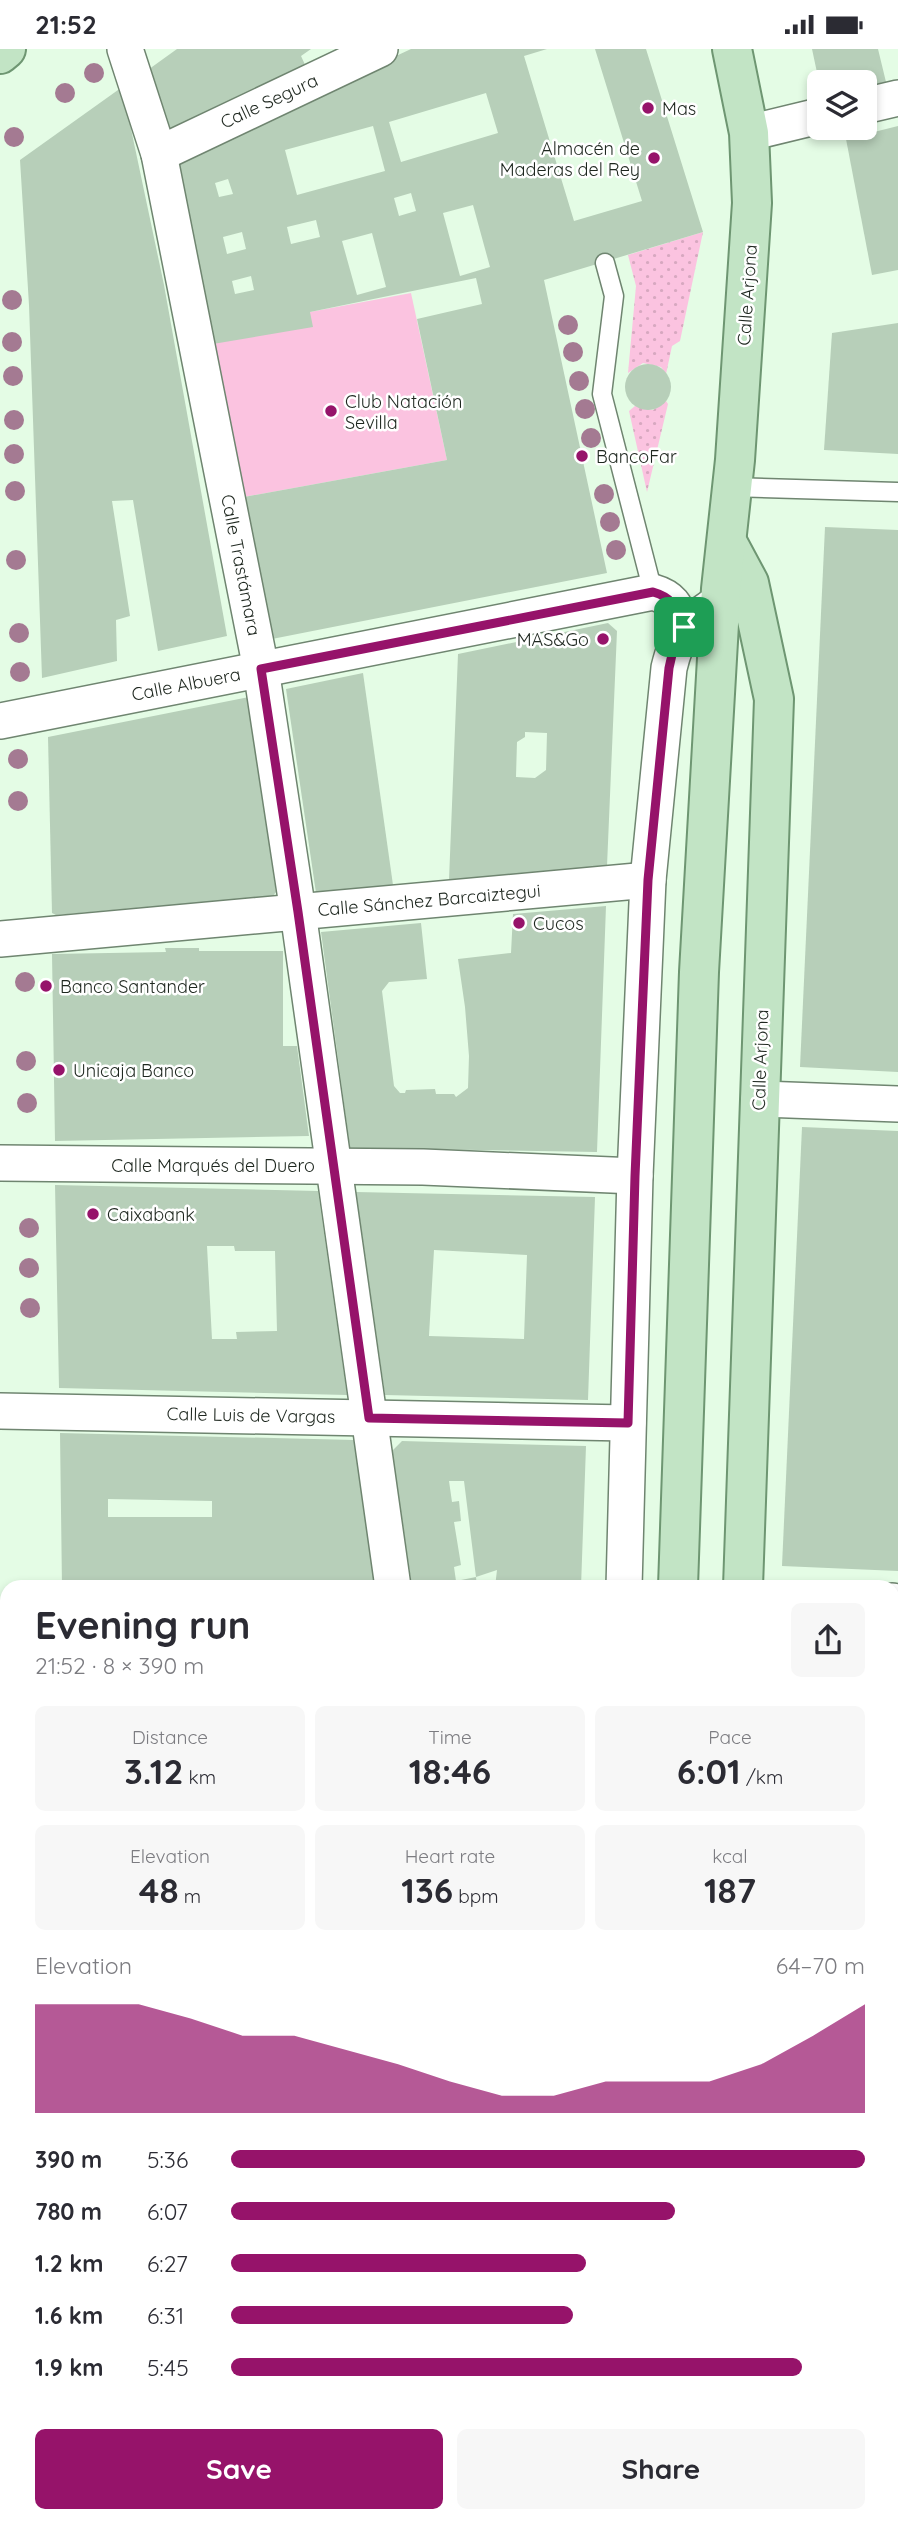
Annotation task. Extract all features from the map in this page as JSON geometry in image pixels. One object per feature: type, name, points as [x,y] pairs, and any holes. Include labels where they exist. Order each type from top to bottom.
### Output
[{"type":"main road","points":[[0,54],[6,49]]},
{"type":"main road","name":"Calle Arjona","points":[[678,1580],[699,972],[720,601],[727,542],[752,202],[750,133],[732,49]]},
{"type":"main road","name":"Calle Arjona","points":[[727,542],[749,583],[774,699],[743,1580]]},
{"type":"street","name":"Calle Trastámara","points":[[125,49],[159,154],[261,669],[392,1580]]},
{"type":"street","name":"Calle Segura","points":[[159,154],[380,49]]},
{"type":"street","points":[[877,103],[898,98]]},
{"type":"street","points":[[750,133],[807,119]]},
{"type":"street","points":[[653,592],[665,596],[674,604],[684,627]]},
{"type":"street","name":"Calle Albuera","points":[[0,722],[653,592]]},
{"type":"street","points":[[624,1580],[635,1176],[648,880],[669,668],[674,646],[684,627],[720,601]]},
{"type":"street","name":"Calle Sánchez Barcaiztegui","points":[[0,939],[648,880]]},
{"type":"street","points":[[759,1099],[898,1104]]},
{"type":"street","name":"Calle Marqués del Duero","points":[[0,1163],[334,1166],[635,1176]]},
{"type":"street","name":"Calle Luis de Vargas","points":[[0,1411],[628,1423]]},
{"type":"lane","points":[[605,263],[614,296],[602,394],[653,592]]},
{"type":"lane","points":[[731,487],[898,492]]},
{"type":"shaded area","points":[[703,232],[680,341],[672,346],[666,374],[661,367],[643,363],[628,373],[636,286],[628,255]]},
{"type":"shaded area","name":"Club Natación Sevilla","points":[[411,293],[447,460],[244,497],[213,344],[310,312]]},
{"type":"shaded area","points":[[666,401],[668,404],[647,492],[629,411],[635,406],[653,410]]},
{"type":"building","points":[[177,49],[311,49],[301,56],[307,69],[170,134],[145,72]]},
{"type":"building","points":[[411,49],[547,49],[524,56],[574,221],[642,201],[595,49],[646,49],[703,232],[544,280],[607,573],[272,639],[244,497],[447,460],[417,319],[482,304],[476,278],[310,312],[313,327],[213,344],[173,160]],"holes":[[[486,93],[498,133],[401,162],[389,122]],[[373,126],[385,171],[297,195],[285,150]],[[228,179],[233,194],[219,197],[215,183]],[[411,193],[416,211],[399,216],[394,198]],[[473,205],[490,267],[460,276],[443,213]],[[316,220],[320,237],[291,244],[287,227]],[[242,232],[246,249],[227,254],[223,237]],[[372,233],[386,287],[357,295],[342,241]],[[251,276],[254,290],[235,294],[232,281]]]},
{"type":"building","points":[[812,49],[878,49],[886,82],[877,84],[877,70],[816,70]]},
{"type":"building","points":[[118,90],[123,91],[164,285],[227,636],[158,651],[133,500],[112,501],[130,616],[116,620],[117,661],[42,678],[29,305],[20,160]]},
{"type":"building","points":[[898,126],[898,270],[872,275],[846,140],[877,140],[877,131]]},
{"type":"building","points":[[898,323],[898,454],[824,450],[832,333]]},
{"type":"building","points":[[648,364],[664,371],[671,387],[664,403],[648,410],[632,403],[625,387],[632,371]]},
{"type":"building","points":[[825,527],[898,530],[898,1072],[800,1067]]},
{"type":"building","points":[[608,623],[617,631],[607,866],[449,880],[458,654]],"holes":[[[525,732],[547,733],[546,770],[535,778],[516,777],[517,742],[525,737]]]},
{"type":"building","points":[[363,673],[393,885],[316,893],[286,689]]},
{"type":"building","points":[[249,697],[276,892],[273,896],[56,915],[52,913],[48,737]]},
{"type":"building","points":[[606,906],[597,1152],[350,1148],[321,932],[421,923],[427,979],[389,982],[382,991],[394,1086],[400,1093],[405,1093],[406,1090],[435,1089],[436,1094],[454,1094],[456,1097],[468,1088],[469,1056],[458,959],[511,953],[513,914]]},
{"type":"building","points":[[165,948],[199,948],[199,951],[283,951],[283,1046],[297,1046],[309,1136],[55,1141],[52,954],[166,952]]},
{"type":"building","points":[[802,1127],[898,1131],[898,1571],[782,1566]]},
{"type":"building","points":[[55,1185],[318,1191],[347,1395],[59,1388]],"holes":[[[207,1246],[234,1246],[235,1251],[275,1251],[277,1331],[236,1332],[237,1339],[212,1339]]]},
{"type":"building","points":[[356,1192],[595,1197],[588,1400],[385,1395]],"holes":[[[434,1250],[527,1255],[524,1339],[429,1336]]]},
{"type":"building","points":[[60,1433],[354,1440],[374,1580],[62,1580]],"holes":[[[108,1499],[212,1501],[212,1517],[108,1517]]]},
{"type":"building","points":[[402,1441],[586,1446],[581,1580],[496,1580],[497,1570],[476,1577],[464,1481],[449,1481],[452,1502],[459,1501],[461,1521],[454,1522],[461,1565],[454,1567],[456,1580],[411,1580],[392,1451]]},
{"type":"place","name":"Mas","points":[[648,108]]},
{"type":"place","name":"Almacén de Maderas del Rey","points":[[654,158]]},
{"type":"place","name":"Club Natación Sevilla","points":[[331,411]]},
{"type":"place","name":"BancoFar","points":[[582,456]]},
{"type":"place","name":"MAS&Go","points":[[603,639]]},
{"type":"place","name":"Cucos","points":[[519,923]]},
{"type":"place","name":"Banco Santander","points":[[46,986]]},
{"type":"place","name":"Unicaja Banco","points":[[59,1070]]},
{"type":"place","name":"Caixabank","points":[[93,1214]]},
{"type":"route","points":[[653,592],[665,596],[674,604],[684,627],[674,646],[669,668],[648,880],[628,1423],[369,1418],[261,669],[653,592]]}]
